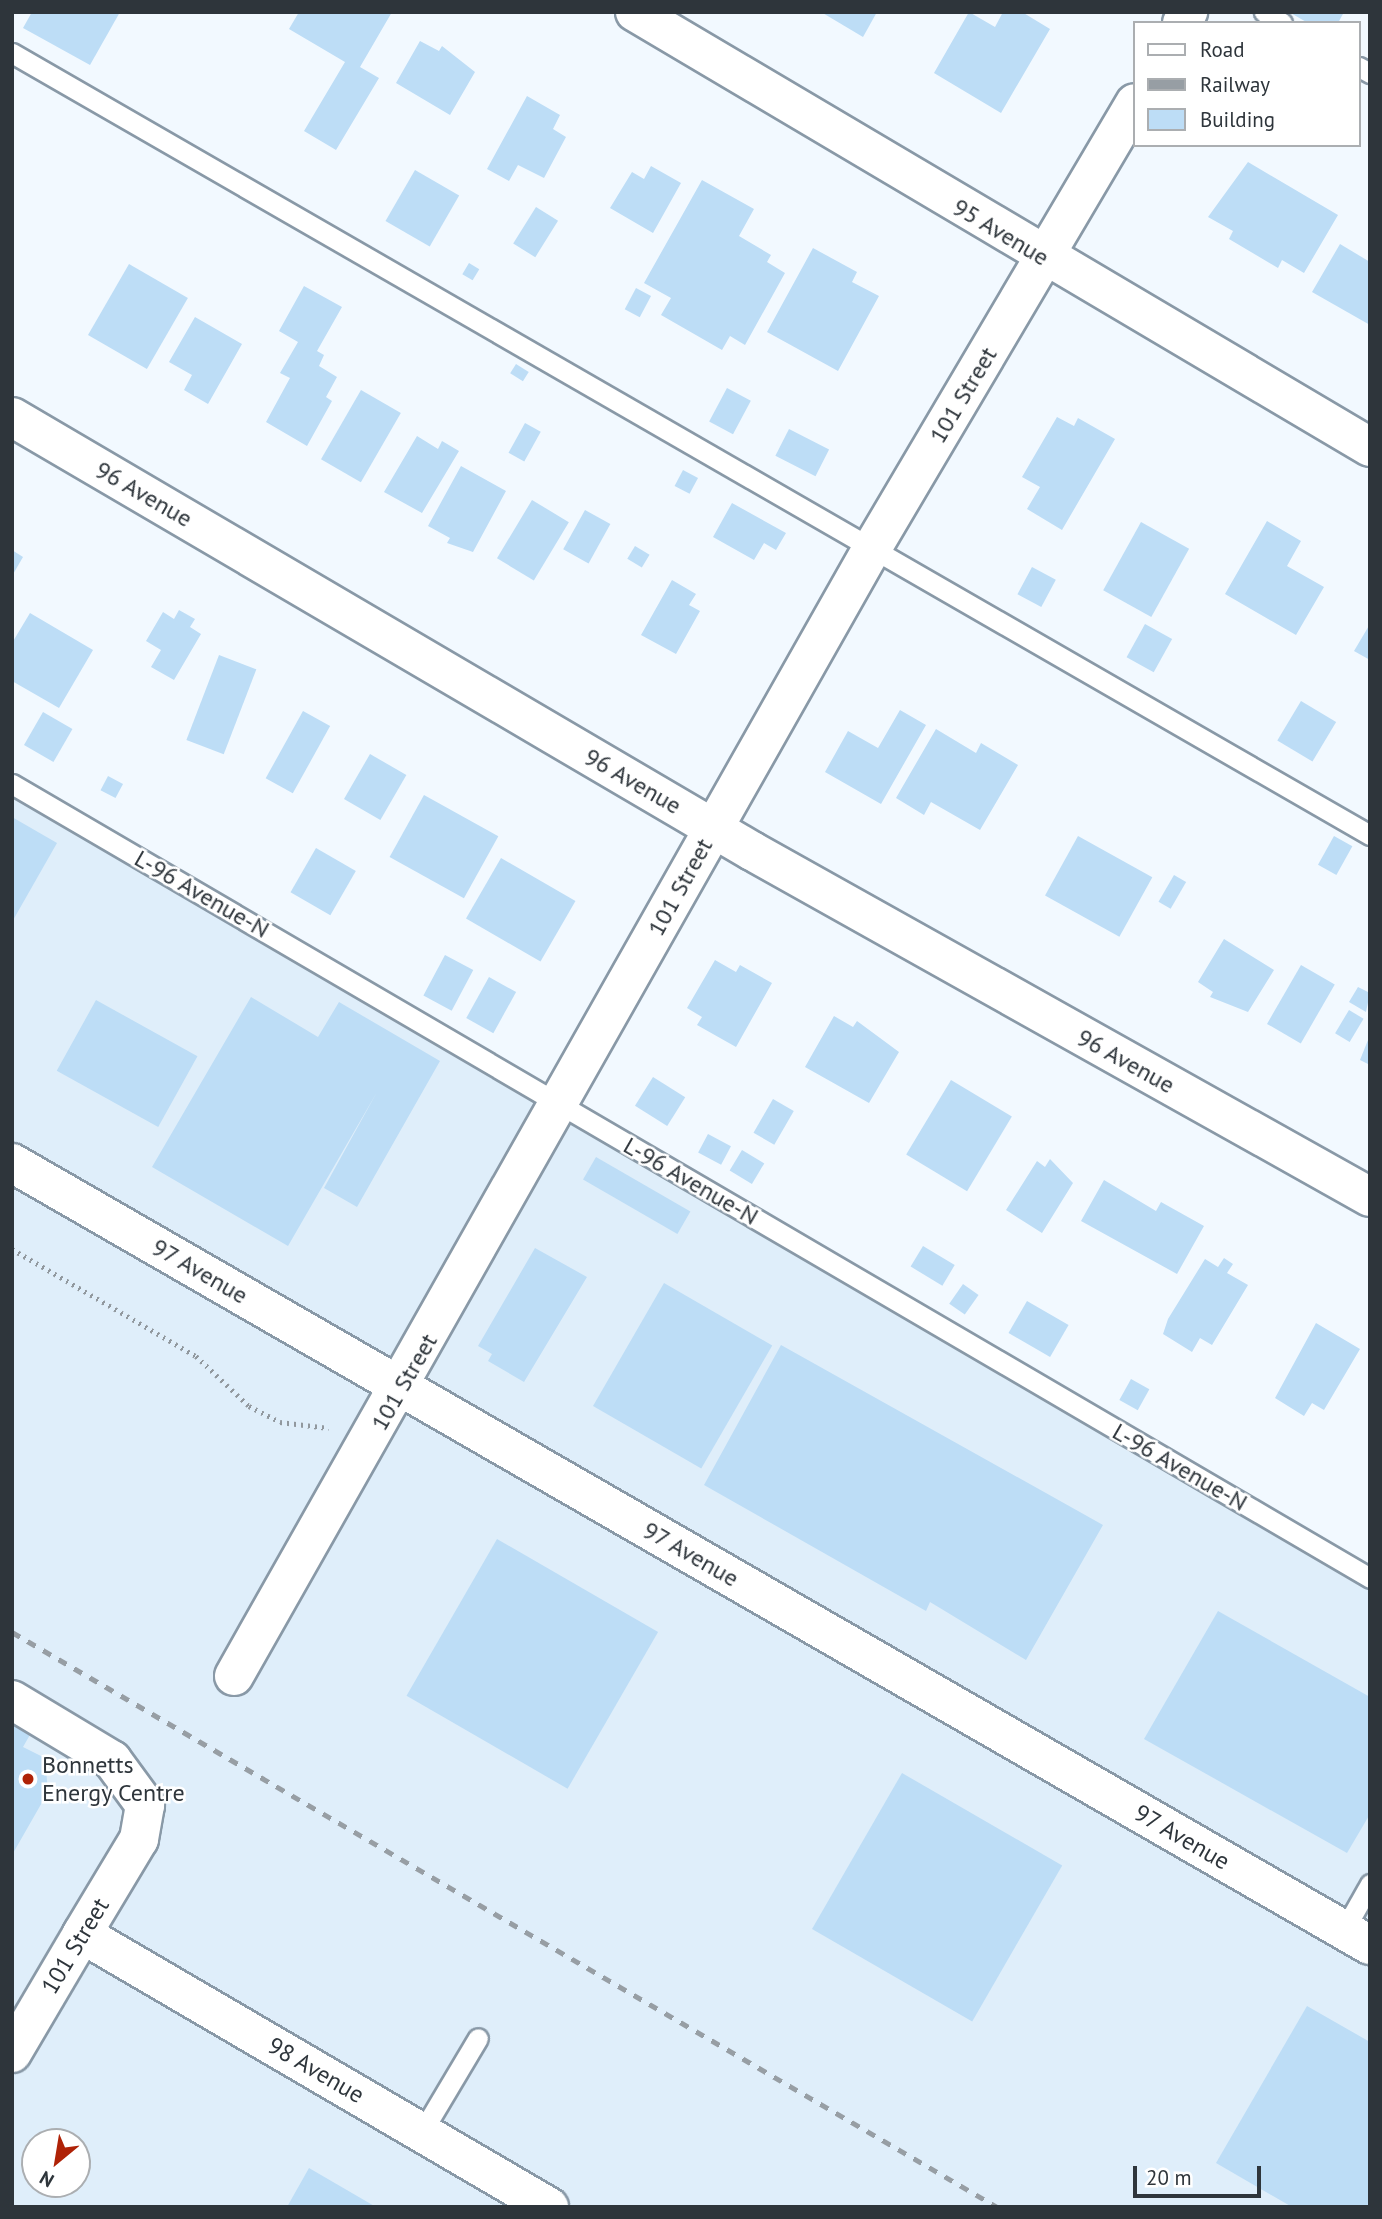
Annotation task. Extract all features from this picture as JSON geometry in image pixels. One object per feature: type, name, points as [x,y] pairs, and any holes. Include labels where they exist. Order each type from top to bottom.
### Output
[{"type":"street","name":"95 Avenue","points":[[635,12],[1044,259],[1370,447]]},
{"type":"street","name":"101 Street","points":[[234,1676],[402,1388],[713,828],[871,550],[1134,105]]},
{"type":"street","name":"96 Avenue","points":[[12,417],[713,828],[1370,1197]]},
{"type":"street","name":"97 Avenue","points":[[12,1163],[1357,1937]]},
{"type":"street","name":"101 Street","points":[[12,1700],[112,1760],[145,1805],[139,1839],[12,2053]]},
{"type":"street","name":"98 Avenue","points":[[82,1934],[549,2207]]},
{"type":"lane","points":[[12,53],[1370,835]]},
{"type":"lane","name":"L-96 Avenue-N","points":[[12,783],[1370,1578]]},
{"type":"lane","points":[[1357,1937],[1370,1884]]},
{"type":"lane","points":[[422,2132],[478,2038]]},
{"type":"path","points":[[12,1249],[195,1356],[249,1406],[280,1422],[329,1428]]},
{"type":"shaded area","points":[[12,784],[1370,1568],[1370,2207],[12,2207]]},
{"type":"building","points":[[32,12],[120,12],[90,65],[23,28]]},
{"type":"building","points":[[299,12],[392,12],[360,67],[379,78],[336,150],[304,131],[345,62],[289,29]]},
{"type":"building","points":[[821,12],[877,12],[863,37]]},
{"type":"building","points":[[969,12],[995,27],[1003,12],[1022,12],[1050,29],[1001,113],[934,73]]},
{"type":"building","points":[[1289,12],[1344,12],[1339,21],[1305,21]]},
{"type":"building","points":[[420,41],[439,51],[442,46],[475,72],[450,115],[396,83]]},
{"type":"building","points":[[527,96],[560,115],[553,129],[566,137],[544,178],[518,165],[509,181],[487,169]]},
{"type":"building","points":[[1248,162],[1338,215],[1304,273],[1282,260],[1278,268],[1229,239],[1233,231],[1208,217]]},
{"type":"building","points":[[651,166],[681,183],[653,233],[610,208],[632,172],[644,179]]},
{"type":"building","points":[[415,170],[459,195],[430,247],[386,221]]},
{"type":"building","points":[[702,180],[754,209],[739,236],[771,255],[767,262],[785,273],[745,345],[730,336],[722,350],[661,315],[671,298],[644,283]]},
{"type":"building","points":[[536,207],[558,221],[535,257],[513,243]]},
{"type":"building","points":[[1340,244],[1370,262],[1370,325],[1312,292]]},
{"type":"building","points":[[813,248],[857,272],[852,282],[879,296],[838,371],[767,332]]},
{"type":"building","points":[[469,263],[479,269],[473,280],[462,274]]},
{"type":"building","points":[[129,264],[188,298],[147,369],[88,335]]},
{"type":"building","points":[[304,286],[342,307],[317,351],[324,355],[319,366],[337,377],[326,397],[332,401],[307,446],[266,422],[290,378],[280,373],[298,342],[279,331]]},
{"type":"building","points":[[636,288],[651,296],[640,317],[625,309]]},
{"type":"building","points":[[195,317],[242,344],[208,404],[184,390],[192,375],[169,362]]},
{"type":"building","points":[[516,364],[529,372],[523,381],[510,373]]},
{"type":"building","points":[[727,388],[751,401],[733,434],[709,422]]},
{"type":"building","points":[[361,390],[401,413],[361,482],[321,459]]},
{"type":"building","points":[[1057,417],[1074,426],[1078,418],[1115,439],[1062,530],[1027,509],[1040,487],[1022,477]]},
{"type":"building","points":[[525,423],[541,432],[524,461],[509,453]]},
{"type":"building","points":[[789,429],[829,449],[815,476],[775,456]]},
{"type":"building","points":[[417,436],[438,449],[442,441],[459,451],[422,513],[384,492]]},
{"type":"building","points":[[461,466],[506,491],[473,552],[447,543],[450,538],[428,526]]},
{"type":"building","points":[[683,470],[698,478],[690,494],[675,486]]},
{"type":"building","points":[[532,500],[569,522],[534,580],[497,558]]},
{"type":"building","points":[[732,503],[786,533],[776,550],[764,543],[754,560],[713,537]]},
{"type":"building","points":[[585,510],[610,524],[589,563],[563,549]]},
{"type":"building","points":[[1267,521],[1301,541],[1287,566],[1324,587],[1296,635],[1225,594]]},
{"type":"building","points":[[1141,522],[1189,549],[1151,617],[1103,590]]},
{"type":"building","points":[[635,546],[650,555],[642,568],[627,559]]},
{"type":"building","points":[[12,550],[23,557],[12,576]]},
{"type":"building","points":[[1032,567],[1056,580],[1041,607],[1017,594]]},
{"type":"building","points":[[672,580],[696,594],[689,605],[700,611],[676,654],[641,635]]},
{"type":"building","points":[[179,610],[195,619],[190,627],[201,634],[174,680],[151,667],[161,650],[146,641],[163,612],[174,619]]},
{"type":"building","points":[[30,613],[93,650],[59,708],[12,681],[12,643]]},
{"type":"building","points":[[1145,624],[1172,639],[1154,672],[1127,657]]},
{"type":"building","points":[[1370,624],[1370,660],[1354,651]]},
{"type":"building","points":[[219,655],[256,669],[224,754],[186,740]]},
{"type":"building","points":[[1301,701],[1336,722],[1312,762],[1277,740]]},
{"type":"building","points":[[900,710],[926,725],[881,804],[825,772],[848,731],[878,748]]},
{"type":"building","points":[[303,711],[330,726],[293,793],[266,778]]},
{"type":"building","points":[[43,712],[72,729],[53,762],[24,745]]},
{"type":"building","points":[[936,729],[976,753],[981,743],[1018,765],[980,830],[931,802],[924,815],[896,798]]},
{"type":"building","points":[[370,754],[406,775],[380,820],[344,799]]},
{"type":"building","points":[[108,776],[123,784],[115,798],[100,790]]},
{"type":"building","points":[[424,795],[498,836],[464,898],[390,857]]},
{"type":"building","points":[[12,817],[57,843],[12,922]]},
{"type":"building","points":[[1078,836],[1152,877],[1119,937],[1045,895]]},
{"type":"building","points":[[1334,836],[1352,846],[1336,875],[1318,865]]},
{"type":"building","points":[[316,848],[356,871],[330,915],[290,892]]},
{"type":"building","points":[[501,858],[575,901],[540,962],[466,919]]},
{"type":"building","points":[[1174,875],[1186,882],[1171,909],[1158,902]]},
{"type":"building","points":[[1224,939],[1274,970],[1248,1012],[1210,997],[1213,992],[1198,982]]},
{"type":"building","points":[[445,955],[473,970],[452,1011],[423,996]]},
{"type":"building","points":[[715,960],[736,972],[740,965],[772,983],[736,1047],[697,1025],[702,1017],[687,1008]]},
{"type":"building","points":[[1301,965],[1335,985],[1301,1043],[1267,1024]]},
{"type":"building","points":[[489,977],[516,992],[493,1033],[466,1018]]},
{"type":"building","points":[[1358,987],[1370,993],[1366,1012],[1349,1002]]},
{"type":"building","points":[[251,997],[318,1037],[339,1002],[440,1061],[357,1207],[324,1188],[377,1092],[288,1246],[152,1167]]},
{"type":"building","points":[[96,1000],[197,1056],[158,1127],[57,1071]]},
{"type":"building","points":[[1349,1010],[1364,1019],[1350,1042],[1335,1033]]},
{"type":"building","points":[[834,1016],[853,1027],[857,1021],[899,1052],[869,1103],[805,1067]]},
{"type":"building","points":[[1370,1035],[1370,1065],[1360,1060]]},
{"type":"building","points":[[653,1077],[685,1097],[667,1126],[635,1106]]},
{"type":"building","points":[[951,1080],[1012,1117],[967,1191],[906,1155]]},
{"type":"building","points":[[773,1099],[794,1111],[774,1145],[754,1133]]},
{"type":"building","points":[[708,1134],[731,1146],[721,1165],[698,1153]]},
{"type":"building","points":[[742,1150],[764,1163],[752,1184],[730,1171]]},
{"type":"building","points":[[596,1157],[690,1212],[677,1234],[583,1180]]},
{"type":"building","points":[[1050,1159],[1073,1183],[1042,1233],[1006,1210],[1037,1161],[1045,1167]]},
{"type":"building","points":[[1104,1180],[1156,1211],[1161,1202],[1204,1226],[1177,1274],[1081,1221]]},
{"type":"building","points":[[923,1246],[955,1265],[942,1286],[911,1267]]},
{"type":"building","points":[[535,1248],[587,1277],[524,1382],[488,1361],[492,1354],[478,1346]]},
{"type":"building","points":[[1224,1258],[1233,1264],[1227,1273],[1248,1285],[1212,1345],[1200,1338],[1192,1352],[1163,1334],[1168,1319],[1205,1259],[1218,1267]]},
{"type":"building","points":[[664,1283],[772,1346],[701,1468],[593,1406]]},
{"type":"building","points":[[963,1284],[979,1295],[965,1315],[949,1304]]},
{"type":"building","points":[[1027,1301],[1069,1325],[1050,1357],[1008,1333]]},
{"type":"building","points":[[1316,1323],[1360,1349],[1324,1410],[1312,1403],[1304,1416],[1275,1398]]},
{"type":"building","points":[[781,1345],[1103,1525],[1026,1660],[930,1602],[926,1611],[704,1485]]},
{"type":"building","points":[[1131,1379],[1149,1389],[1138,1410],[1119,1400]]},
{"type":"building","points":[[497,1539],[658,1632],[568,1789],[406,1696]]},
{"type":"building","points":[[1218,1611],[1370,1697],[1370,1814],[1347,1853],[1144,1739]]},
{"type":"building","name":"Bonnetts Energy Centre","points":[[12,1713],[35,1726],[23,1747],[45,1758],[48,1792],[12,1855]]},
{"type":"building","points":[[902,1773],[1062,1866],[972,2021],[812,1929]]},
{"type":"building","points":[[1307,2006],[1370,2042],[1370,2207],[1292,2207],[1216,2163]]},
{"type":"building","points":[[309,2168],[376,2207],[287,2207]]},
{"type":"railway","points":[[12,1632],[997,2207]]},
{"type":"place","name":"Bonnetts Energy Centre","points":[[28,1779]]}]
